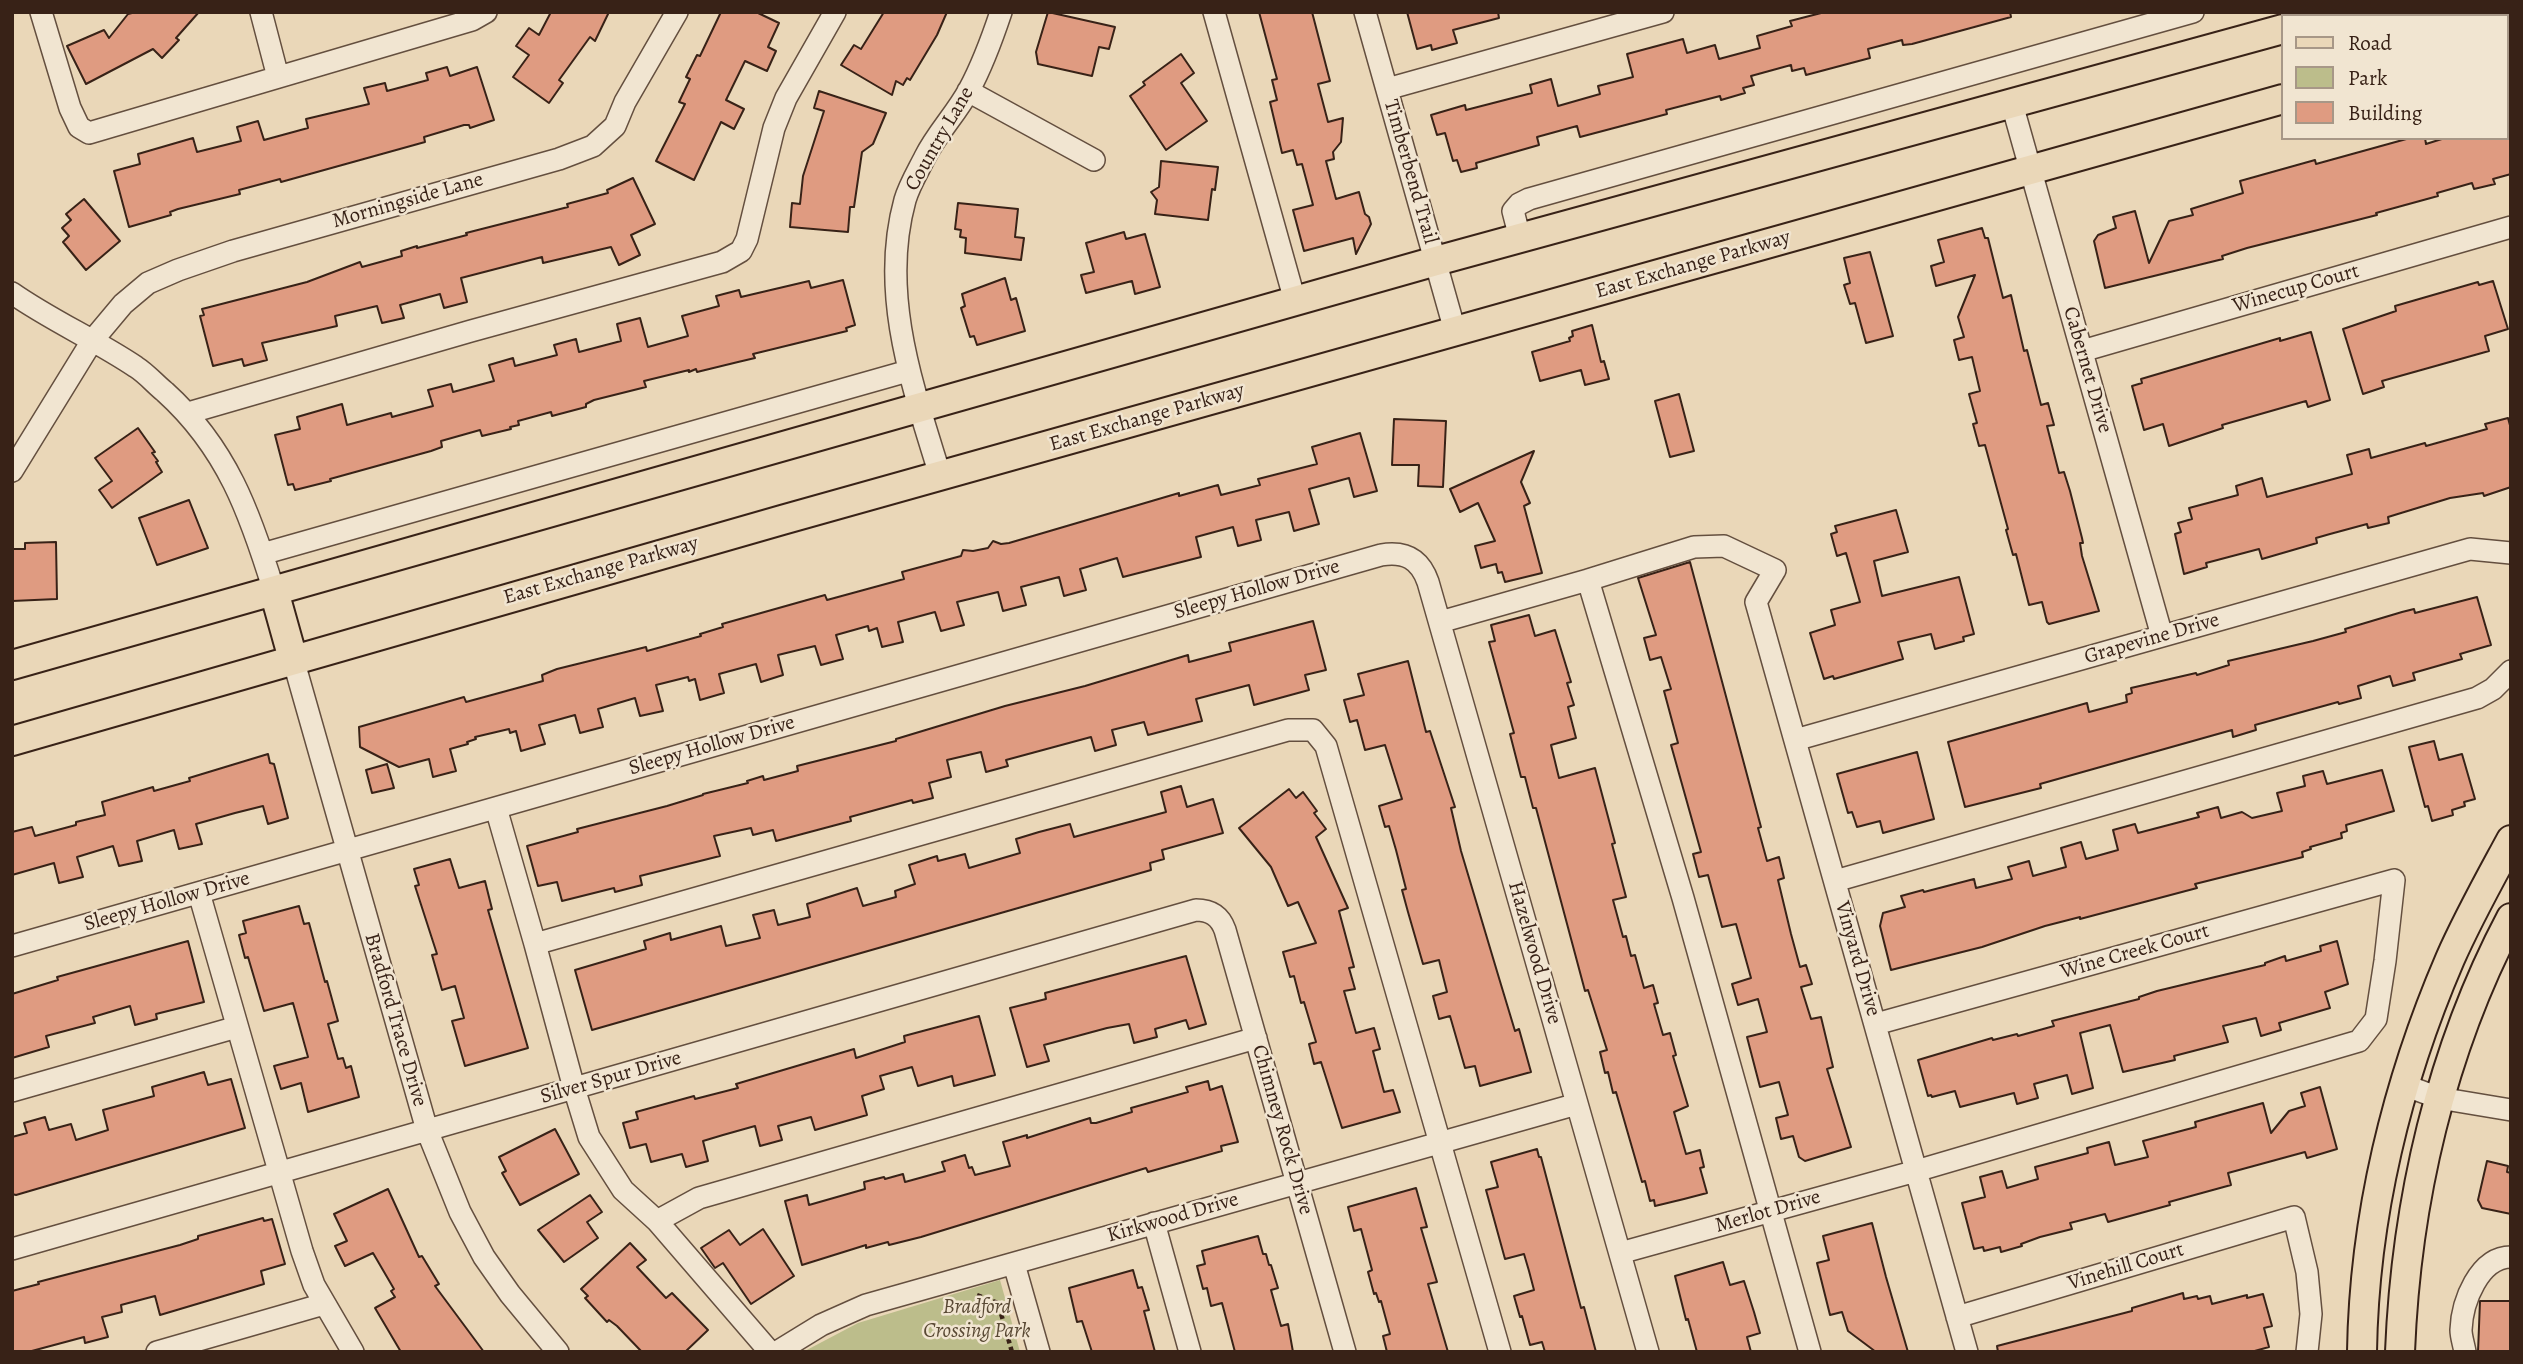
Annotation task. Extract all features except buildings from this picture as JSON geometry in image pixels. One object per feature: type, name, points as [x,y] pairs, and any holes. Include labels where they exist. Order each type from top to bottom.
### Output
[{"type":"main road","points":[[12,666],[1436,261],[2282,29]]},
{"type":"main road","name":"East Exchange Parkway","points":[[12,741],[940,475],[2282,99]]},
{"type":"main road","points":[[274,591],[293,659]]},
{"type":"main road","points":[[2362,1352],[2368,1265],[2382,1174],[2404,1085],[2450,959],[2511,840]]},
{"type":"main road","points":[[2400,1352],[2418,1189],[2439,1098],[2456,1042],[2482,978],[2511,918]]},
{"type":"street","points":[[41,12],[70,108],[79,127],[89,133],[472,20],[486,12]]},
{"type":"street","points":[[261,12],[278,77]]},
{"type":"street","name":"Morningside Lane","points":[[12,471],[92,341],[123,304],[148,284],[178,270],[233,251],[559,159],[593,146],[615,126],[625,102],[677,12]]},
{"type":"street","points":[[188,413],[712,265],[741,251],[747,239],[774,128],[786,98],[835,12]]},
{"type":"street","name":"Country Lane","points":[[940,475],[908,371],[899,324],[896,274],[898,233],[906,198],[926,153],[968,91],[990,45],[1001,12]]},
{"type":"street","points":[[1214,12],[1295,301]]},
{"type":"street","name":"Timberbend Trail","points":[[1365,12],[1455,331]]},
{"type":"street","points":[[1387,89],[1663,12]]},
{"type":"street","points":[[1520,238],[1513,211],[1529,199],[2193,12]]},
{"type":"street","points":[[968,91],[1094,160]]},
{"type":"street","name":"Cabernet Drive","points":[[2012,104],[2162,636]]},
{"type":"street","name":"Winecup Court","points":[[2082,351],[2511,227]]},
{"type":"street","points":[[12,293],[44,315],[138,369],[188,413],[225,464],[243,498],[274,591]]},
{"type":"street","points":[[262,554],[908,371]]},
{"type":"street","name":"Vinyard Drive","points":[[1588,580],[1693,547],[1724,546],[1775,570],[1756,602],[1966,1352]]},
{"type":"street","name":"Grapevine Drive","points":[[1795,740],[2470,549],[2511,553]]},
{"type":"street","name":"Sleepy Hollow Drive","points":[[12,946],[1381,555],[1393,553],[1412,559]]},
{"type":"street","name":"Hazelwood Drive","points":[[1412,559],[1424,570],[1440,622],[1648,1352]]},
{"type":"street","points":[[1440,622],[1588,580],[1683,898],[1810,1352]]},
{"type":"street","name":"Bradford Trace Drive","points":[[293,659],[427,1130],[460,1212],[484,1257],[510,1294],[558,1352]]},
{"type":"street","points":[[1835,881],[2477,698],[2493,689],[2511,671]]},
{"type":"street","points":[[535,944],[1288,730],[1313,730],[1326,746],[1500,1352]]},
{"type":"street","points":[[496,808],[589,1137],[623,1189],[657,1221],[770,1352]]},
{"type":"street","name":"Merlot Drive","points":[[1620,1253],[1916,1171],[2359,1041],[2376,1019],[2394,880]]},
{"type":"street","name":"Wine Creek Court","points":[[1876,1024],[2394,880]]},
{"type":"street","points":[[199,893],[278,1173],[310,1274],[324,1304],[353,1352]]},
{"type":"street","name":"Silver Spur Drive","points":[[12,1249],[1196,910],[1211,912]]},
{"type":"street","name":"Chimney Rock Drive","points":[[1211,912],[1225,930],[1345,1352]]},
{"type":"street","points":[[12,1091],[237,1027]]},
{"type":"street","points":[[657,1221],[699,1198],[1256,1038]]},
{"type":"street","points":[[2404,1085],[2439,1098],[2511,1110]]},
{"type":"street","name":"Kirkwood Drive","points":[[777,1352],[821,1325],[866,1306],[1577,1104]]},
{"type":"street","name":"Vinehill Court","points":[[1957,1317],[2294,1217],[2307,1272],[2311,1314],[2307,1352]]},
{"type":"street","points":[[1154,1223],[1191,1352]]},
{"type":"street","points":[[2465,1352],[2461,1329],[2468,1296],[2477,1277],[2490,1264],[2503,1257],[2511,1257]]},
{"type":"street","points":[[1014,1264],[1039,1352]]},
{"type":"street","points":[[157,1352],[324,1304]]},
{"type":"path","points":[[964,1298],[976,1294],[998,1303],[1012,1352]]},
{"type":"green space","name":"Bradford Crossing Park","points":[[1000,1280],[1020,1352],[803,1352],[858,1323]]}]
